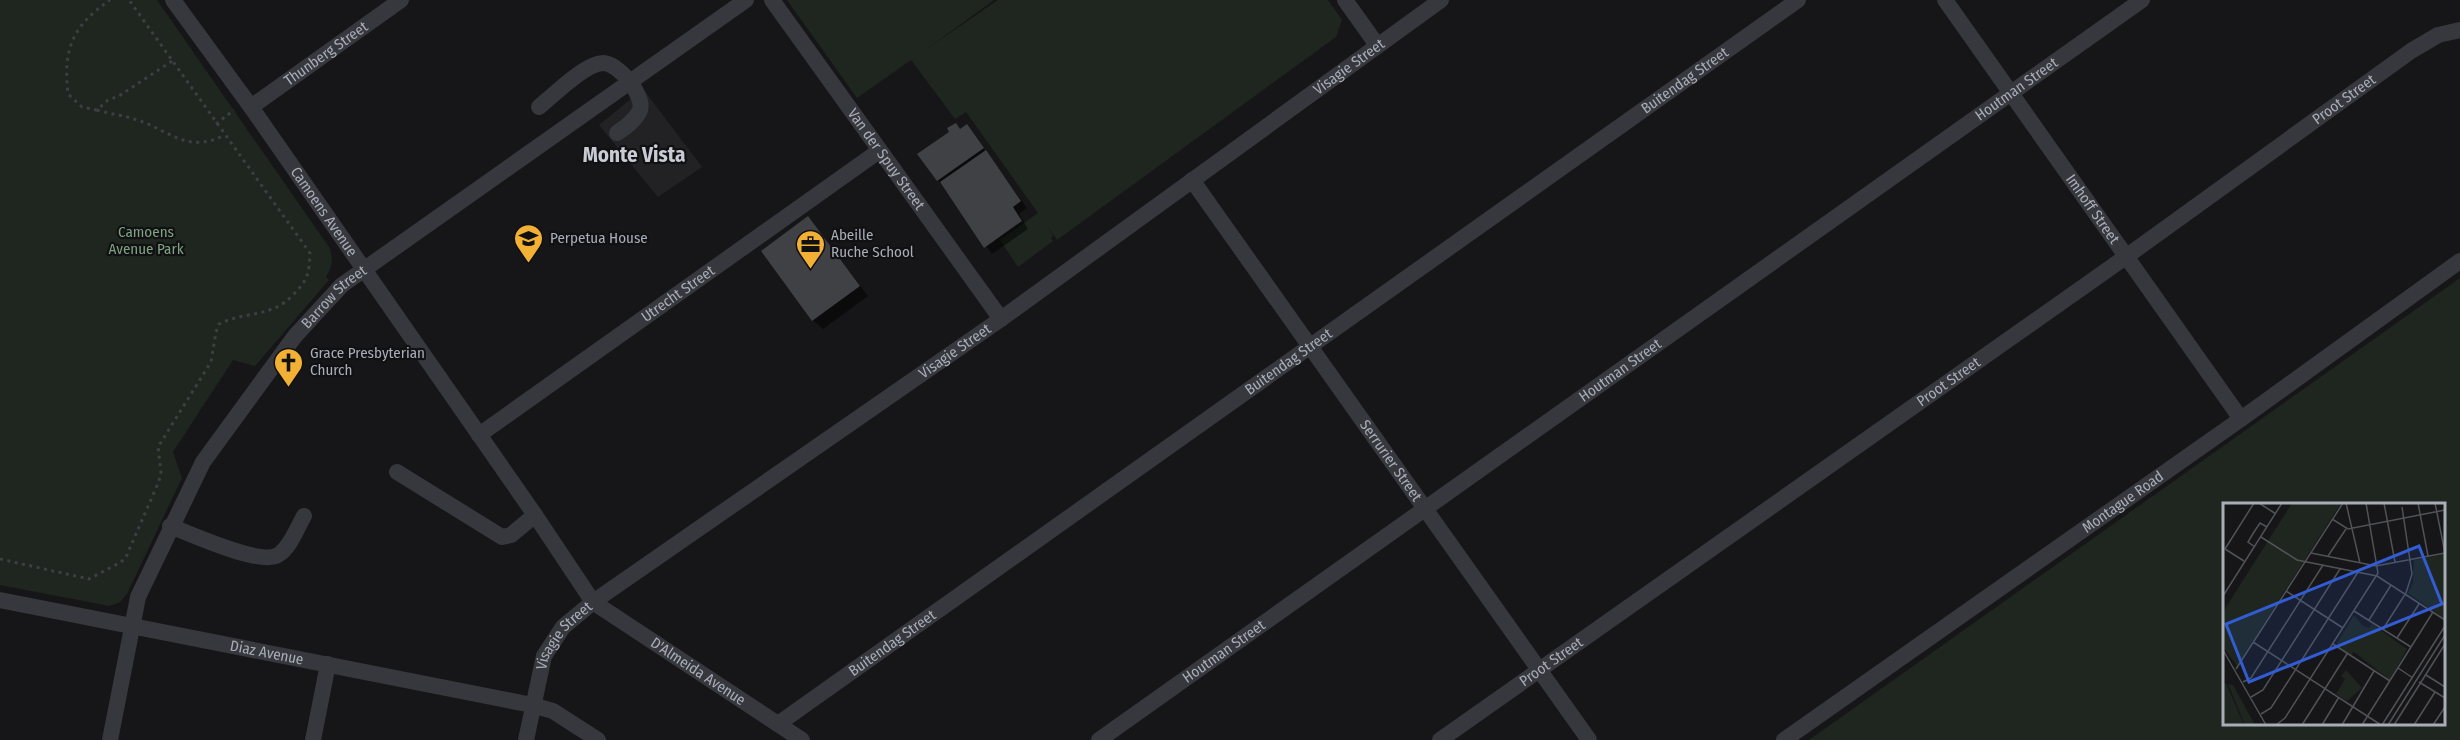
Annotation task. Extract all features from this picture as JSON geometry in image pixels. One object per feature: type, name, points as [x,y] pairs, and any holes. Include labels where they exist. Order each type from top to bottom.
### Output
[{"type":"street","name":"Camoens Avenue","points":[[174,0],[251,106],[536,515],[593,602]]},
{"type":"street","name":"Thunberg Street","points":[[251,106],[401,0]]},
{"type":"street","name":"Barrow Street","points":[[110,740],[138,597],[170,526],[203,462],[295,336],[342,285],[746,0]]},
{"type":"street","name":"Van der Spuy Street","points":[[772,0],[1001,319]]},
{"type":"street","points":[[1345,0],[1377,45]]},
{"type":"street","name":"Visagie Street","points":[[526,740],[538,673],[548,649],[563,627],[593,602],[1001,319],[1441,0]]},
{"type":"street","name":"Buitendag Street","points":[[778,724],[1798,0]]},
{"type":"street","name":"Imhoff Street","points":[[1945,0],[2241,419]]},
{"type":"street","name":"Houtman Street","points":[[1099,740],[2142,0]]},
{"type":"street","name":"Proot Street","points":[[1440,740],[2127,256],[2424,42],[2438,35],[2460,30]]},
{"type":"street","points":[[539,107],[590,66],[609,64],[617,68],[640,99],[641,108],[636,117],[618,133]]},
{"type":"street","name":"Utrecht Street","points":[[479,435],[879,151]]},
{"type":"street","name":"Serrurier Street","points":[[1192,180],[1589,740]]},
{"type":"street","name":"Montague Road","points":[[1784,740],[2241,419],[2460,261]]},
{"type":"street","points":[[397,472],[502,537],[511,536],[536,515]]},
{"type":"street","points":[[170,526],[223,547],[268,558],[277,556],[285,549],[304,516]]},
{"type":"street","name":"Diaz Avenue","points":[[0,600],[532,705]]},
{"type":"street","name":"D'Almeida Avenue","points":[[593,602],[802,740]]},
{"type":"street","points":[[313,740],[328,664]]},
{"type":"street","points":[[532,705],[553,711],[598,740]]},
{"type":"path","points":[[110,0],[92,13],[72,40],[65,68],[68,94],[82,107],[134,119],[171,137],[196,144],[211,142],[225,135]]},
{"type":"path","points":[[0,559],[89,579],[121,562],[126,557],[159,481],[161,472],[158,447],[211,362],[219,324],[279,308],[305,283],[309,275],[310,254],[129,0]]},
{"type":"path","points":[[97,110],[108,100],[119,96],[172,61]]},
{"type":"path","points":[[216,123],[234,109],[230,104]]},
{"type":"shaded area","points":[[643,89],[702,167],[658,197],[599,125]]},
{"type":"green space","name":"Camoens Avenue Park","points":[[0,0],[157,0],[329,247],[332,259],[326,277],[329,280],[255,366],[233,360],[173,452],[182,478],[127,594],[120,602],[109,606],[0,585]]},
{"type":"green space","points":[[787,0],[994,0],[928,48],[998,0],[1328,0],[1342,20],[1336,37],[1057,240],[1047,226],[1053,236],[1051,238],[1053,241],[1018,267],[1000,240],[1038,213],[966,112],[955,119],[911,60],[857,98]]},
{"type":"green space","points":[[2460,278],[2460,740],[1809,740]]},
{"type":"building","points":[[956,123],[960,129],[967,124],[984,148],[937,181],[917,154],[949,132],[947,128]]},
{"type":"building","points":[[986,150],[1021,201],[1013,207],[1022,221],[984,248],[940,182]]},
{"type":"building","name":"Abeille Ruche School","points":[[808,216],[860,286],[812,321],[761,251]]},
{"type":"place","name":"Perpetua House","points":[[529,264]]},
{"type":"place","name":"Abeille Ruche School","points":[[810,270]]},
{"type":"place","name":"Grace Presbyterian Church","points":[[289,388]]},
{"type":"district","name":"Monte Vista","points":[[634,155]]}]
